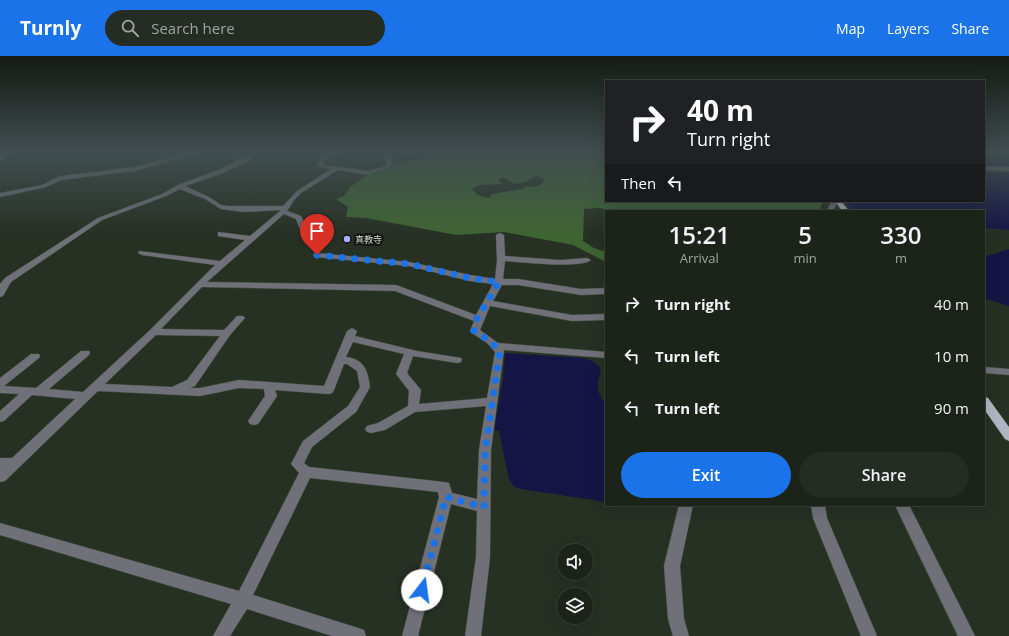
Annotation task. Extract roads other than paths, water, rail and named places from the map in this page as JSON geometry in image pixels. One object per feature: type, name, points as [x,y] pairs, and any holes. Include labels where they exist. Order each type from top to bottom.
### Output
[{"type":"main road","points":[[839,202],[845,210]]},
{"type":"main road","points":[[985,402],[1009,436]]},
{"type":"street","points":[[0,195],[44,186],[56,180]]},
{"type":"street","points":[[0,294],[4,284],[8,280],[100,219],[196,180]]},
{"type":"street","points":[[0,477],[153,332],[200,284],[284,210],[291,199],[315,180]]},
{"type":"street","points":[[180,186],[186,191],[206,197],[214,204],[221,206],[230,208],[284,210],[294,213],[299,216],[305,232]]},
{"type":"street","points":[[830,210],[833,204],[836,202]]},
{"type":"street","points":[[221,234],[252,239]]},
{"type":"street","points":[[473,636],[483,557],[485,450],[500,351],[474,331],[477,319],[499,282],[501,258],[500,236]]},
{"type":"street","points":[[142,253],[222,264]]},
{"type":"street","points":[[317,255],[409,264],[470,278],[499,282],[518,282],[581,292],[605,291]]},
{"type":"street","points":[[501,258],[560,262],[586,260]]},
{"type":"street","points":[[200,284],[396,288],[477,319]]},
{"type":"street","points":[[487,303],[572,318],[605,317]]},
{"type":"street","points":[[173,391],[191,383],[227,333],[240,318]]},
{"type":"street","points":[[153,332],[227,333]]},
{"type":"street","points":[[95,387],[200,392],[239,384],[328,390],[351,334],[410,352],[457,360]]},
{"type":"street","points":[[495,346],[605,355]]},
{"type":"street","points":[[410,352],[401,374],[415,390],[413,408]]},
{"type":"street","points":[[0,418],[85,353]]},
{"type":"street","points":[[0,383],[35,356]]},
{"type":"street","points":[[340,360],[350,361],[362,370],[365,387],[352,409],[307,444],[297,464],[306,472],[444,487],[446,497],[410,636]]},
{"type":"street","points":[[985,370],[1009,372]]},
{"type":"street","points":[[254,421],[271,396],[270,387]]},
{"type":"street","points":[[0,390],[84,396]]},
{"type":"street","points":[[371,429],[381,427],[413,408],[493,402]]},
{"type":"street","points":[[0,463],[14,463]]},
{"type":"street","points":[[221,636],[243,600],[306,472]]},
{"type":"street","points":[[446,497],[484,507]]},
{"type":"street","points":[[681,636],[676,619],[672,566],[686,506]]},
{"type":"street","points":[[818,506],[820,518],[869,636]]},
{"type":"street","points":[[902,506],[967,636]]},
{"type":"street","points":[[0,529],[186,582],[358,636]]},
{"type":"place","name":"真教寺","points":[[347,239]]}]
